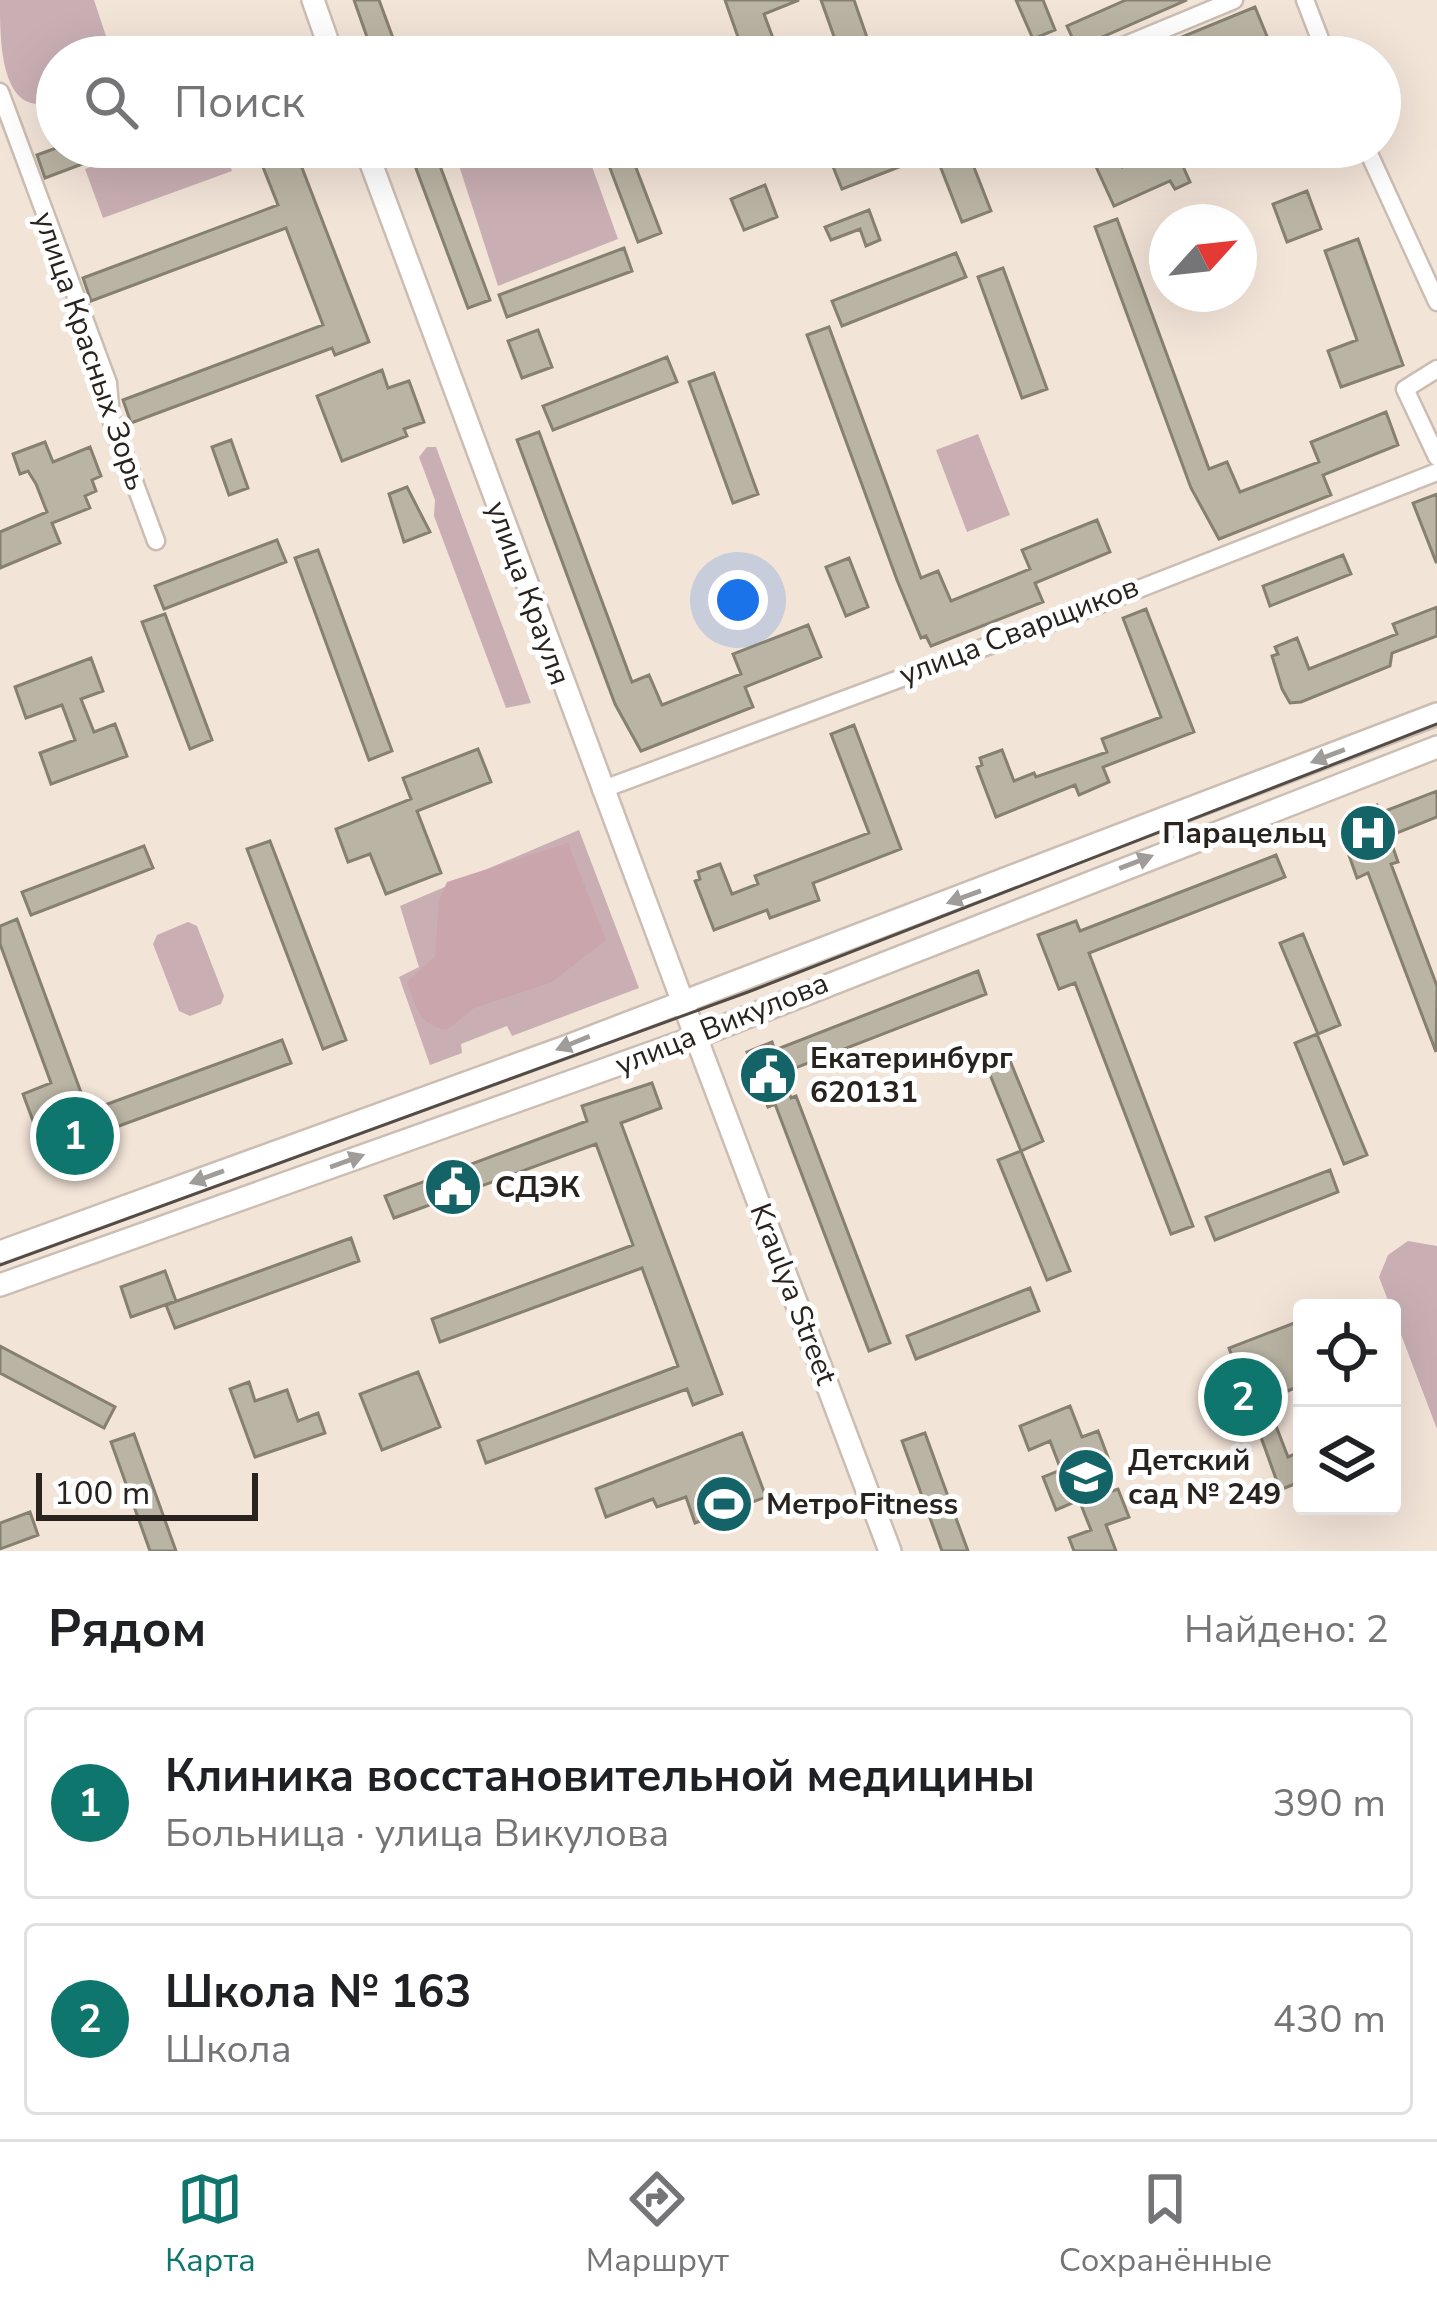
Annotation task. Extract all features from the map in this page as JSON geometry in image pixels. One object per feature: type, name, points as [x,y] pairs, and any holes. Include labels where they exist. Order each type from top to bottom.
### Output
[{"type":"street","points":[[313,0],[326,36]]},
{"type":"street","points":[[1147,36],[1234,0]]},
{"type":"street","points":[[1306,0],[1319,36]]},
{"type":"street","name":"улица Красных Зорь","points":[[0,92],[108,382],[111,419],[156,541]]},
{"type":"street","name":"улица Крауля","points":[[373,168],[696,1037]]},
{"type":"street","points":[[1376,168],[1437,302]]},
{"type":"street","points":[[1437,369],[1405,388],[1437,457]]},
{"type":"street","name":"улица Сварщиков","points":[[602,790],[1098,605],[1437,472]]},
{"type":"street","name":"улица Викулова","points":[[0,1252],[1437,714]]},
{"type":"street","name":"улица Викулова","points":[[0,1285],[696,1037],[792,995],[1437,747]]},
{"type":"street","name":"Kraulya Street","points":[[696,1037],[890,1551]]},
{"type":"shaded area","points":[[0,0],[94,0],[106,36],[36,36],[36,103],[24,100],[14,89],[1,36]]},
{"type":"shaded area","points":[[231,168],[232,171],[103,218],[85,169]]},
{"type":"shaded area","points":[[460,168],[593,168],[618,239],[498,286]]},
{"type":"shaded area","points":[[978,434],[1010,515],[967,532],[936,450]]},
{"type":"shaded area","points":[[427,447],[436,447],[531,703],[506,708],[434,516],[435,500],[419,457]]},
{"type":"shaded area","points":[[579,830],[639,988],[512,1036],[507,1026],[461,1044],[462,1053],[430,1065],[399,977],[419,967],[400,906]]},
{"type":"shaded area","points":[[568,843],[606,940],[552,982],[474,1008],[447,1030],[430,1024],[420,1014],[407,982],[435,956],[439,900],[447,882]]},
{"type":"shaded area","points":[[188,922],[197,926],[224,996],[221,1004],[190,1016],[179,1011],[153,944],[157,935]]},
{"type":"shaded area","points":[[1408,1241],[1437,1246],[1437,1429],[1401,1335],[1401,1299],[1387,1299],[1379,1277],[1388,1255]]},
{"type":"building","points":[[354,0],[379,0],[392,36],[367,36]]},
{"type":"building","points":[[725,0],[799,0],[764,14],[772,36],[738,36]]},
{"type":"building","points":[[821,0],[854,0],[867,36],[834,36]]},
{"type":"building","points":[[1016,0],[1043,0],[1055,30],[1032,36]]},
{"type":"building","points":[[1126,0],[1187,0],[1104,36],[1072,36],[1067,26]]},
{"type":"building","points":[[1255,7],[1267,36],[1184,36]]},
{"type":"building","points":[[42,168],[72,168],[45,178]]},
{"type":"building","points":[[263,168],[302,168],[369,342],[335,355],[332,348],[131,423],[123,400],[323,325],[286,228],[91,301],[83,278],[278,205]]},
{"type":"building","points":[[416,168],[441,168],[490,300],[468,308]]},
{"type":"building","points":[[610,168],[636,168],[661,233],[638,242]]},
{"type":"building","points":[[834,168],[896,168],[842,189]]},
{"type":"building","points":[[941,168],[974,168],[991,211],[962,222]]},
{"type":"building","points":[[1097,168],[1184,168],[1190,182],[1175,189],[1170,181],[1114,206]]},
{"type":"building","points":[[765,185],[777,217],[744,230],[731,199]]},
{"type":"building","points":[[1307,191],[1321,229],[1287,242],[1273,204]]},
{"type":"building","points":[[869,210],[880,240],[866,246],[860,229],[831,240],[825,227]]},
{"type":"building","points":[[1117,219],[1209,469],[1227,462],[1240,492],[1319,462],[1311,442],[1386,412],[1398,445],[1323,475],[1331,495],[1219,539],[1191,488],[1095,227]]},
{"type":"building","points":[[1358,239],[1403,365],[1341,387],[1328,351],[1357,340],[1325,251]]},
{"type":"building","points":[[624,248],[632,271],[507,317],[499,295]]},
{"type":"building","points":[[956,253],[966,277],[842,326],[832,301]]},
{"type":"building","points":[[1003,268],[1047,389],[1022,398],[978,277]]},
{"type":"building","points":[[829,327],[921,578],[938,571],[951,601],[1030,569],[1022,550],[1097,520],[1110,552],[1035,583],[1043,602],[931,646],[926,636],[921,638],[807,335]]},
{"type":"building","points":[[538,330],[552,367],[522,378],[508,341]]},
{"type":"building","points":[[667,357],[677,382],[553,430],[543,406]]},
{"type":"building","points":[[382,370],[388,388],[409,381],[424,422],[404,429],[407,436],[342,461],[317,396]]},
{"type":"building","points":[[714,373],[758,494],[733,503],[689,382]]},
{"type":"building","points":[[539,432],[632,682],[649,675],[662,705],[741,674],[733,654],[808,625],[821,657],[745,687],[753,707],[641,751],[615,704],[517,440]]},
{"type":"building","points":[[231,440],[248,488],[229,495],[212,447]]},
{"type":"building","points":[[45,442],[53,462],[90,447],[101,476],[92,480],[96,491],[85,496],[90,508],[52,523],[60,543],[0,568],[0,532],[47,512],[36,484],[28,471],[20,474],[13,454]]},
{"type":"building","points":[[407,487],[430,532],[404,542],[389,494]]},
{"type":"building","points":[[1437,494],[1437,562],[1436,562],[1413,503]]},
{"type":"building","points":[[277,540],[286,562],[164,609],[155,586]]},
{"type":"building","points":[[318,550],[392,751],[369,760],[295,558]]},
{"type":"building","points":[[1343,555],[1351,574],[1270,606],[1263,586]]},
{"type":"building","points":[[849,558],[868,607],[846,616],[826,567]]},
{"type":"building","points":[[1437,607],[1437,636],[1392,653],[1390,666],[1290,703],[1272,656],[1278,654],[1275,647],[1297,638],[1309,669],[1397,634],[1393,624]]},
{"type":"building","points":[[1146,609],[1194,732],[1103,767],[1109,782],[1079,795],[1075,785],[996,817],[977,767],[982,765],[980,758],[1002,750],[1014,781],[1034,773],[1036,777],[1107,752],[1102,739],[1161,717],[1123,618]]},
{"type":"building","points":[[165,614],[212,740],[190,749],[142,622]]},
{"type":"building","points":[[91,658],[103,691],[81,699],[94,732],[115,724],[127,756],[51,784],[40,753],[75,740],[62,705],[26,718],[15,687]]},
{"type":"building","points":[[854,725],[901,849],[813,883],[819,900],[770,918],[767,910],[714,930],[695,881],[700,879],[698,872],[720,864],[732,894],[758,884],[755,876],[869,833],[831,734]]},
{"type":"building","points":[[478,749],[491,782],[417,811],[441,873],[386,894],[370,854],[348,862],[336,829],[411,799],[403,778]]},
{"type":"building","points":[[1437,791],[1437,817],[1389,836],[1398,862],[1391,864],[1437,986],[1436,1052],[1368,873],[1357,878],[1346,847],[1354,844],[1348,829],[1357,813],[1377,805],[1380,813]]},
{"type":"building","points":[[270,841],[346,1040],[323,1049],[247,849]]},
{"type":"building","points":[[144,846],[153,868],[31,915],[22,892]]},
{"type":"building","points":[[1276,855],[1285,877],[1089,953],[1193,1226],[1171,1234],[1075,983],[1059,989],[1038,935],[1076,921],[1080,931]]},
{"type":"building","points":[[17,919],[86,1106],[92,1103],[94,1109],[282,1040],[291,1063],[45,1153],[23,1094],[51,1083],[0,944],[0,926]]},
{"type":"building","points":[[1303,934],[1340,1025],[1318,1034],[1280,943]]},
{"type":"building","points":[[978,971],[986,994],[782,1073],[791,1098],[796,1096],[890,1343],[869,1351],[775,1104],[768,1107],[747,1052],[772,1042],[775,1050]]},
{"type":"building","points":[[1317,1034],[1367,1155],[1344,1164],[1295,1043]]},
{"type":"building","points":[[1006,1051],[1043,1141],[1021,1151],[984,1060]]},
{"type":"building","points":[[652,1083],[661,1108],[621,1123],[722,1394],[693,1405],[687,1389],[486,1463],[478,1441],[678,1366],[642,1268],[440,1342],[432,1319],[633,1245],[596,1144],[394,1218],[385,1196],[587,1121],[582,1106]]},
{"type":"building","points":[[1021,1151],[1070,1271],[1047,1280],[998,1160]]},
{"type":"building","points":[[1330,1170],[1338,1192],[1215,1240],[1206,1217]]},
{"type":"building","points":[[351,1238],[359,1261],[175,1328],[166,1305]]},
{"type":"building","points":[[165,1271],[176,1301],[131,1317],[121,1287]]},
{"type":"building","points":[[1030,1288],[1039,1311],[916,1359],[907,1336]]},
{"type":"building","points":[[1293,1323],[1293,1389],[1266,1400],[1288,1457],[1293,1455],[1293,1485],[1280,1490],[1229,1348]]},
{"type":"building","points":[[0,1346],[115,1407],[104,1428],[0,1373]]},
{"type":"building","points":[[418,1372],[440,1427],[382,1450],[360,1394]]},
{"type":"building","points":[[249,1382],[255,1401],[287,1390],[298,1421],[318,1413],[325,1433],[255,1457],[230,1389]]},
{"type":"building","points":[[1070,1406],[1082,1437],[1098,1431],[1109,1460],[1090,1468],[1100,1495],[1118,1489],[1129,1517],[1106,1525],[1116,1551],[1074,1551],[1069,1538],[1091,1530],[1079,1500],[1056,1510],[1043,1477],[1061,1470],[1050,1441],[1029,1450],[1020,1426]]},
{"type":"building","points":[[742,1433],[766,1497],[695,1523],[686,1497],[657,1507],[653,1499],[606,1517],[596,1489]]},
{"type":"building","points":[[925,1433],[968,1551],[942,1551],[902,1441]]},
{"type":"building","points":[[134,1434],[176,1551],[150,1551],[111,1442]]},
{"type":"building","points":[[30,1512],[38,1535],[0,1549],[0,1523]]},
{"type":"tram line","points":[[0,1265],[748,992],[1437,724]]},
{"type":"place","name":"Парацельц","points":[[1368,833]]},
{"type":"place","name":"Екатеринбург 620131","points":[[768,1075]]},
{"type":"place","name":"Клиника восстановительной медицины","points":[[75,1136]]},
{"type":"place","name":"СДЭК","points":[[453,1187]]},
{"type":"place","name":"Школа № 163","points":[[1243,1397]]},
{"type":"place","name":"Детский сад № 249","points":[[1086,1477]]},
{"type":"place","name":"МетроFitness","points":[[724,1504]]}]
